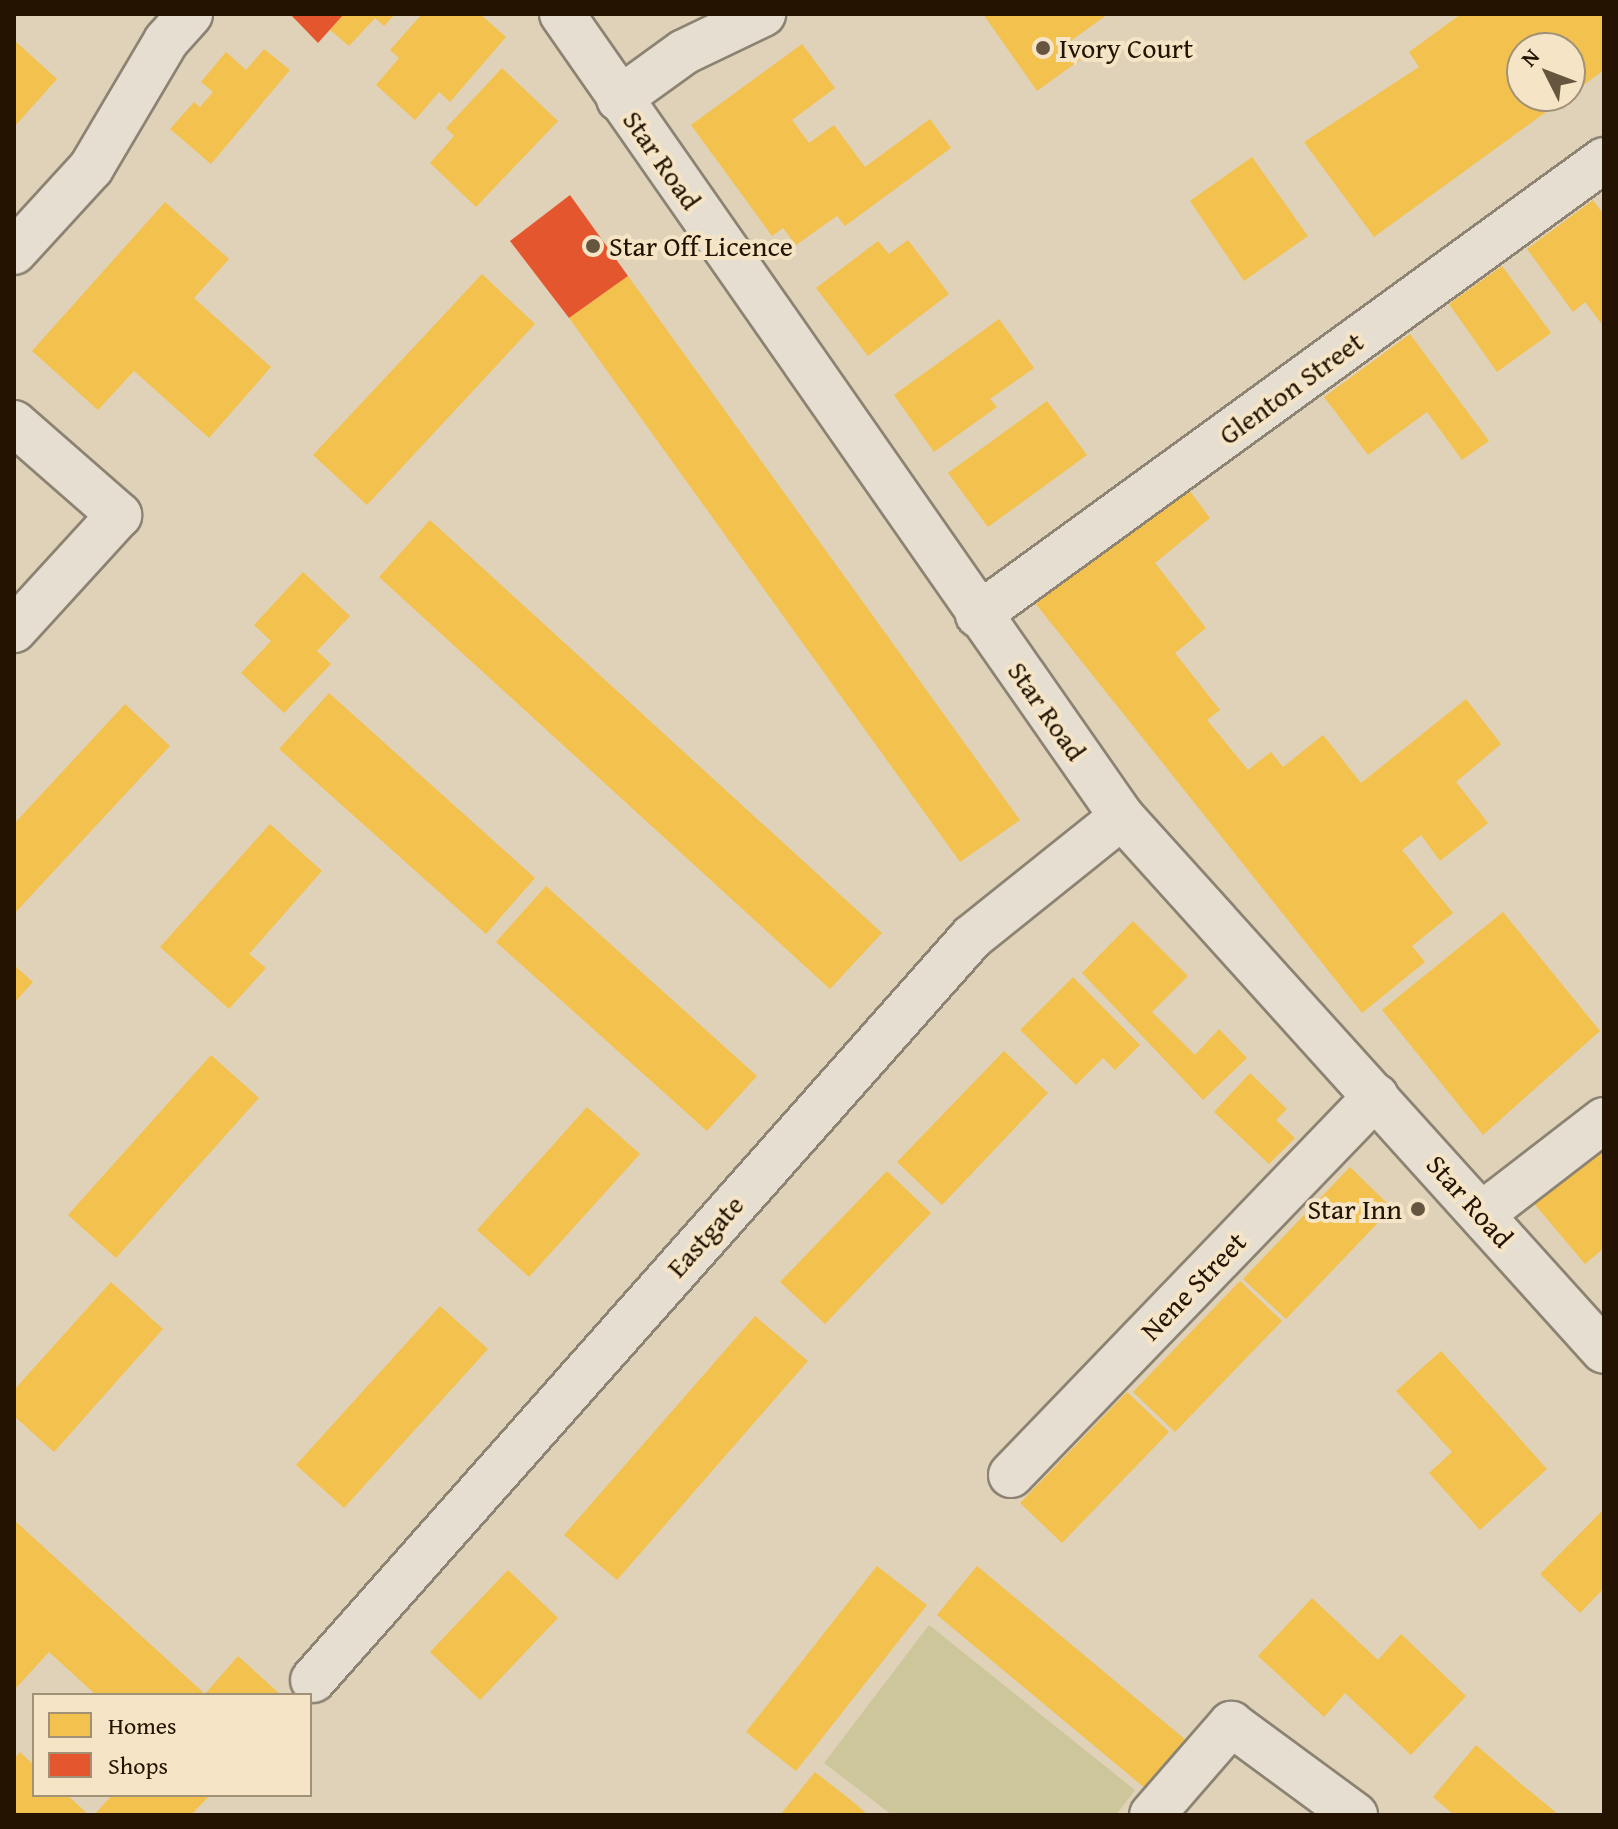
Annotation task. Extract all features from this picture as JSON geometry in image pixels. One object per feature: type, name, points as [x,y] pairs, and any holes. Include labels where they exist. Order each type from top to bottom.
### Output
[{"type":"street","points":[[14,252],[91,168],[166,41],[190,14]]},
{"type":"street","name":"Star Road","points":[[562,14],[978,615],[1122,817],[1604,1351]]},
{"type":"street","points":[[619,99],[684,52],[763,14]]},
{"type":"street","name":"Glenton Street","points":[[978,615],[1604,160]]},
{"type":"street","points":[[14,423],[119,515],[14,630]]},
{"type":"street","name":"Eastgate","points":[[313,1680],[972,937],[1122,817]]},
{"type":"street","name":"Nene Street","points":[[1011,1475],[1376,1096]]},
{"type":"street","points":[[1482,1214],[1604,1120]]},
{"type":"street","points":[[1152,1815],[1231,1724],[1355,1815]]},
{"type":"shaded area","points":[[929,1625],[1135,1790],[1116,1815],[892,1815],[824,1763]]},
{"type":"building: Homes","points":[[344,14],[395,14],[384,26],[375,18],[349,46],[330,30]]},
{"type":"building: Homes","points":[[422,14],[480,14],[506,37],[450,102],[439,92],[415,120],[376,85],[399,58],[390,50]]},
{"type":"building: Homes","name":"Ivory Court","points":[[983,14],[1108,14],[1072,40],[1084,57],[1037,91]]},
{"type":"building: Homes","points":[[1461,14],[1604,14],[1604,70],[1586,83],[1586,32],[1506,32],[1506,112],[1546,112],[1374,237],[1304,142],[1419,67],[1409,52]]},
{"type":"building: Homes","points":[[14,40],[57,79],[14,127]]},
{"type":"building: Homes","points":[[802,44],[835,88],[792,120],[809,143],[834,125],[865,167],[930,119],[951,148],[845,226],[837,216],[796,245],[783,228],[772,236],[691,125]]},
{"type":"building: Homes","points":[[264,49],[290,70],[211,164],[170,129],[194,102],[200,107],[213,92],[201,82],[226,52],[246,70]]},
{"type":"building: Homes","points":[[502,68],[558,121],[476,207],[430,163],[454,136],[446,128]]},
{"type":"building: Homes","points":[[1252,157],[1308,236],[1244,281],[1190,201]]},
{"type":"building: Homes","points":[[1593,200],[1604,215],[1604,327],[1585,302],[1573,312],[1527,249]]},
{"type":"building: Homes","points":[[165,202],[229,259],[194,298],[271,367],[209,438],[134,371],[98,410],[32,351]]},
{"type":"building: Homes","points":[[908,240],[949,294],[868,356],[816,288],[878,241],[889,254]]},
{"type":"building: Homes","points":[[1502,266],[1551,333],[1497,372],[1449,304]]},
{"type":"building: Homes","points":[[482,274],[535,324],[367,505],[313,455]]},
{"type":"building: Homes","points":[[628,276],[1020,820],[960,862],[569,318]]},
{"type":"building: Homes","points":[[999,319],[1034,368],[990,399],[997,407],[934,452],[894,395]]},
{"type":"building: Homes","points":[[1410,334],[1489,441],[1462,460],[1427,412],[1368,455],[1324,397]]},
{"type":"building: Homes","points":[[1047,401],[1087,455],[988,527],[948,473]]},
{"type":"building: Homes","points":[[1189,490],[1210,518],[1155,563],[1206,628],[1175,653],[1220,710],[1207,720],[1248,770],[1271,752],[1283,767],[1323,735],[1361,783],[1466,699],[1501,744],[1456,782],[1488,823],[1440,861],[1421,835],[1402,850],[1453,913],[1412,946],[1425,962],[1362,1013],[1035,603]]},
{"type":"building: Homes","points":[[430,520],[882,933],[830,989],[379,577]]},
{"type":"building: Homes","points":[[303,572],[350,616],[317,651],[331,664],[284,713],[241,673],[271,641],[254,625]]},
{"type":"building: Homes","points":[[329,693],[535,878],[486,934],[279,749]]},
{"type":"building: Homes","points":[[125,704],[170,746],[14,914],[14,824]]},
{"type":"building: Homes","points":[[270,824],[322,871],[249,954],[266,968],[229,1009],[160,947]]},
{"type":"building: Homes","points":[[546,886],[757,1076],[707,1131],[496,942]]},
{"type":"building: Homes","points":[[1503,912],[1600,1031],[1483,1135],[1382,1010]]},
{"type":"building: Homes","points":[[1133,921],[1188,976],[1152,1012],[1195,1055],[1219,1029],[1247,1058],[1203,1100],[1082,973]]},
{"type":"building: Homes","points":[[14,965],[33,982],[14,1003]]},
{"type":"building: Homes","points":[[1073,977],[1140,1045],[1115,1070],[1103,1058],[1076,1085],[1020,1030]]},
{"type":"building: Homes","points":[[1004,1051],[1048,1093],[942,1205],[897,1162]]},
{"type":"building: Homes","points":[[211,1055],[259,1098],[116,1258],[68,1215]]},
{"type":"building: Homes","points":[[1250,1073],[1287,1109],[1276,1120],[1295,1138],[1269,1164],[1214,1112]]},
{"type":"building: Homes","points":[[587,1107],[640,1154],[529,1277],[477,1230]]},
{"type":"building: Homes","points":[[1604,1137],[1604,1248],[1585,1264],[1531,1200]]},
{"type":"building: Homes","points":[[1350,1167],[1392,1208],[1286,1319],[1243,1279]]},
{"type":"building: Homes","points":[[887,1171],[931,1213],[825,1324],[780,1282]]},
{"type":"building: Homes","points":[[1240,1281],[1282,1321],[1175,1432],[1133,1392]]},
{"type":"building: Homes","points":[[111,1282],[163,1329],[54,1452],[14,1416],[14,1390]]},
{"type":"building: Homes","points":[[440,1306],[488,1349],[344,1508],[296,1465]]},
{"type":"building: Homes","points":[[755,1316],[808,1361],[617,1580],[564,1535]]},
{"type":"building: Homes","points":[[1441,1351],[1547,1469],[1480,1530],[1429,1473],[1452,1452],[1396,1391]]},
{"type":"building: Homes","points":[[1127,1392],[1169,1432],[1062,1543],[1020,1503]]},
{"type":"building: Homes","points":[[1604,1509],[1604,1588],[1580,1613],[1540,1574]]},
{"type":"building: Homes","points":[[14,1520],[204,1693],[94,1693],[49,1652],[14,1690]]},
{"type":"building: Homes","points":[[877,1566],[927,1605],[796,1771],[746,1732]]},
{"type":"building: Homes","points":[[977,1566],[1193,1746],[1152,1794],[937,1615]]},
{"type":"building: Homes","points":[[508,1570],[558,1618],[480,1700],[430,1652]]},
{"type":"building: Homes","points":[[1312,1598],[1378,1660],[1401,1634],[1466,1696],[1411,1755],[1345,1693],[1324,1717],[1258,1656]]},
{"type":"building: Homes","points":[[238,1656],[279,1693],[206,1693]]},
{"type":"building: Homes","points":[[1476,1745],[1559,1815],[1454,1815],[1433,1797]]},
{"type":"building: Homes","points":[[20,1752],[32,1763],[32,1797],[69,1797],[89,1815],[14,1815],[14,1759]]},
{"type":"building: Homes","points":[[815,1772],[852,1801],[868,1815],[780,1815]]},
{"type":"building: Homes","points":[[110,1797],[208,1797],[191,1815],[94,1815]]},
{"type":"building: Shops","points":[[290,14],[344,14],[318,43]]},
{"type":"building: Shops","points":[[570,195],[628,276],[569,318],[510,241]]},
{"type":"place","name":"Ivory Court","points":[[1043,48]]},
{"type":"place","name":"Star Off Licence","points":[[593,246]]},
{"type":"place","name":"Star Inn","points":[[1418,1209]]}]
